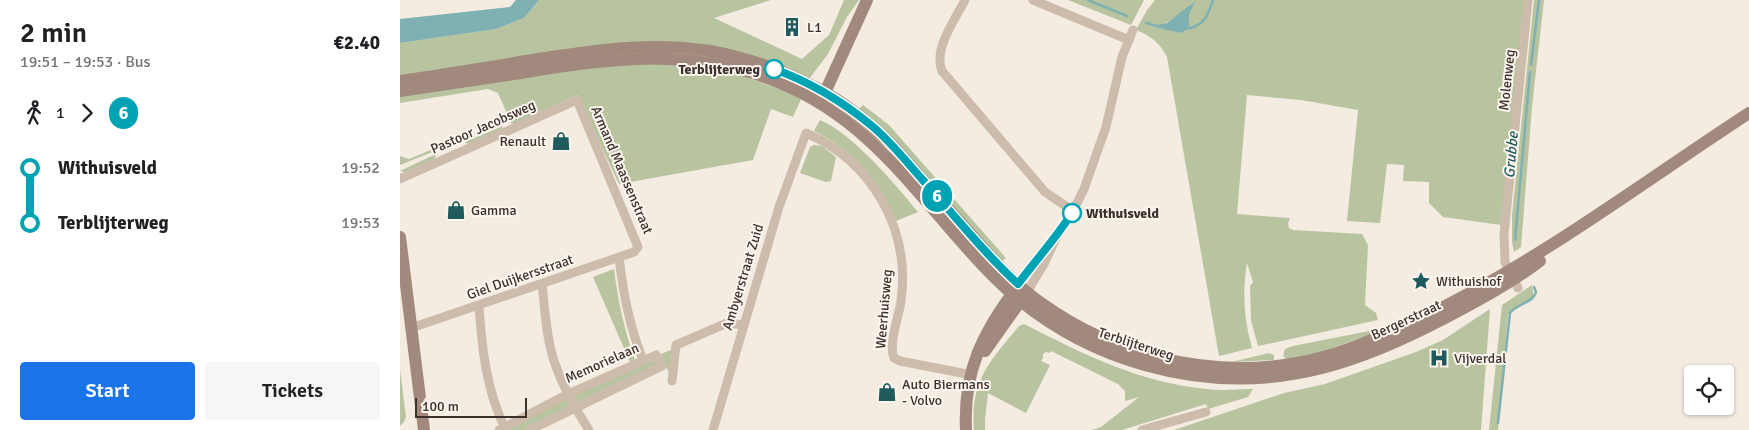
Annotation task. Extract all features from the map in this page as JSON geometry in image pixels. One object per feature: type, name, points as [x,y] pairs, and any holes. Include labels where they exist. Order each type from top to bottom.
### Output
[{"type":"main road","points":[[823,98],[867,0]]},
{"type":"main road","name":"Terblijterweg","points":[[400,81],[599,50],[662,46],[699,49],[745,59],[787,74],[823,98]]},
{"type":"main road","name":"Terblijterweg","points":[[400,92],[572,64],[621,59],[659,58],[700,61],[739,69],[780,82],[823,98],[861,117],[892,145],[992,258],[1036,314],[1073,337],[1104,352],[1161,370],[1216,378],[1255,373]]},
{"type":"main road","name":"Bergerstraat","points":[[1255,373],[1307,372],[1360,357],[1433,324],[1513,279],[1545,253],[1601,213],[1749,113]]},
{"type":"main road","points":[[400,237],[424,430]]},
{"type":"main road","points":[[966,430],[966,405],[972,375],[1019,293]]},
{"type":"street","points":[[965,0],[940,52],[939,62],[942,71],[1044,192],[1073,211]]},
{"type":"street","points":[[1033,0],[1129,40]]},
{"type":"street","name":"Molenweg","points":[[1513,279],[1505,262],[1504,234],[1528,0]]},
{"type":"street","points":[[1019,293],[1044,264],[1058,234],[1084,189],[1099,150],[1122,57],[1133,30]]},
{"type":"street","name":"Pastoor Jacobsweg","points":[[400,179],[578,100]]},
{"type":"street","name":"Armand Maassenstraat","points":[[578,100],[638,242],[637,250]]},
{"type":"street","name":"Ambyerstraat Zuid","points":[[713,430],[779,207],[806,134]]},
{"type":"street","name":"Weerhuisweg","points":[[806,134],[829,144],[854,163],[876,190],[891,217],[899,243],[903,274],[901,307],[892,348],[894,358],[900,361],[972,375]]},
{"type":"street","name":"Giel Duijkersstraat","points":[[411,328],[637,250]]},
{"type":"street","points":[[619,257],[624,300],[629,321],[643,360]]},
{"type":"street","points":[[542,284],[549,339],[554,360],[574,407],[589,430]]},
{"type":"street","points":[[479,306],[482,352],[488,380],[503,429]]},
{"type":"street","points":[[672,381],[676,345],[726,323],[744,325]]},
{"type":"street","name":"Memorielaan","points":[[503,429],[568,394],[643,360],[656,355],[662,366],[530,430]]},
{"type":"street","points":[[1142,430],[1206,412]]},
{"type":"green space","points":[[539,0],[771,0],[714,18],[802,59],[829,35],[844,0],[859,0],[847,17],[828,54],[809,79],[746,57],[400,78],[400,43],[496,29],[524,18]]},
{"type":"green space","points":[[1068,0],[1144,0],[1131,25]]},
{"type":"green space","points":[[1155,0],[1525,0],[1501,225],[1443,217],[1429,203],[1429,182],[1403,181],[1404,165],[1387,164],[1380,223],[1347,221],[1358,110],[1301,100],[1247,95],[1237,214],[1290,218],[1289,228],[1293,230],[1362,234],[1368,245],[1365,305],[1376,313],[1378,320],[1258,346],[1251,320],[1250,286],[1253,282],[1247,263],[1245,306],[1252,348],[1219,356],[1167,57],[1154,40],[1136,30]],"holes":[[[1194,2],[1189,15],[1189,26],[1182,33],[1159,26],[1173,19]]]},
{"type":"green space","points":[[1534,0],[1544,0],[1532,107],[1521,247],[1514,252],[1512,215]]},
{"type":"green space","points":[[612,63],[717,67],[802,97],[793,117],[771,109],[753,160],[619,184],[577,95],[514,124],[511,123],[498,93],[488,89],[400,103],[400,95]]},
{"type":"green space","points":[[863,105],[889,125],[1006,258],[1001,262],[859,109]]},
{"type":"green space","points":[[820,120],[846,136],[873,161],[918,212],[896,221],[882,193],[863,168],[841,147],[814,131]]},
{"type":"green space","points":[[503,126],[502,129],[468,144],[465,142]]},
{"type":"green space","points":[[814,145],[822,146],[836,157],[831,181],[826,182],[800,173],[810,147]]},
{"type":"green space","points":[[433,149],[435,151],[400,165],[400,156],[409,159]]},
{"type":"green space","points":[[436,154],[435,159],[405,172],[400,171]]},
{"type":"green space","points":[[614,269],[622,315],[635,360],[630,362],[593,277]]},
{"type":"green space","points":[[1532,285],[1534,299],[1517,307],[1508,315],[1498,430],[1489,430],[1502,305]]},
{"type":"green space","name":"Vijverdal","points":[[1490,309],[1481,430],[1174,430],[1284,393],[1325,384],[1416,352],[1443,340]]},
{"type":"green space","points":[[1024,324],[1112,366],[1158,381],[1213,390],[1253,389],[1248,397],[1208,409],[1206,404],[1122,430],[1092,430],[1101,427],[1139,397],[1125,401],[1125,391],[1118,384],[1051,351],[1043,354],[1041,361],[1050,365],[1026,413],[988,393],[985,430],[974,430],[975,398],[984,372],[1019,326]]},
{"type":"green space","points":[[1374,330],[1375,333],[1318,353],[1286,359],[1283,356],[1285,349],[1293,346]]},
{"type":"green space","points":[[673,349],[669,373],[661,354]]},
{"type":"green space","points":[[1269,353],[1274,355],[1274,360],[1231,362]]},
{"type":"green space","points":[[654,360],[657,365],[577,403],[573,395]]},
{"type":"green space","points":[[400,369],[406,417],[400,426]]},
{"type":"green space","points":[[566,398],[570,407],[525,430],[509,430],[508,428]]},
{"type":"water","points":[[516,0],[539,0],[524,18],[496,29],[400,43],[400,19],[510,7]]},
{"type":"water","points":[[1195,1],[1189,15],[1189,26],[1182,33],[1167,30],[1158,25],[1167,23]]},
{"type":"waterway","name":"Grubbe","points":[[1088,0],[1127,16]]},
{"type":"waterway","name":"Grubbe","points":[[1185,29],[1201,23],[1207,15],[1213,0]]},
{"type":"waterway","name":"Grubbe","points":[[1531,65],[1539,0]]},
{"type":"waterway","name":"Grubbe","points":[[1146,23],[1168,29]]},
{"type":"waterway","name":"Grubbe","points":[[1515,240],[1530,72]]},
{"type":"waterway","name":"Grubbe","points":[[1498,423],[1510,313],[1534,296],[1536,292],[1534,287]]},
{"type":"bus line","name":"6","points":[[774,69],[810,84],[835,98],[872,126],[892,145],[992,258],[1018,284],[1058,234],[1072,213]]},
{"type":"place","name":"L1","points":[[792,27]]},
{"type":"place","name":"Terblijterweg","points":[[774,69]]},
{"type":"place","name":"Renault","points":[[561,141]]},
{"type":"place","name":"Gamma","points":[[456,210]]},
{"type":"place","name":"Withuisveld","points":[[1072,213]]},
{"type":"place","name":"Withuishof","points":[[1421,281]]},
{"type":"place","name":"Vijverdal","points":[[1439,358]]},
{"type":"place","name":"Auto Biermans - Volvo","points":[[887,392]]}]
